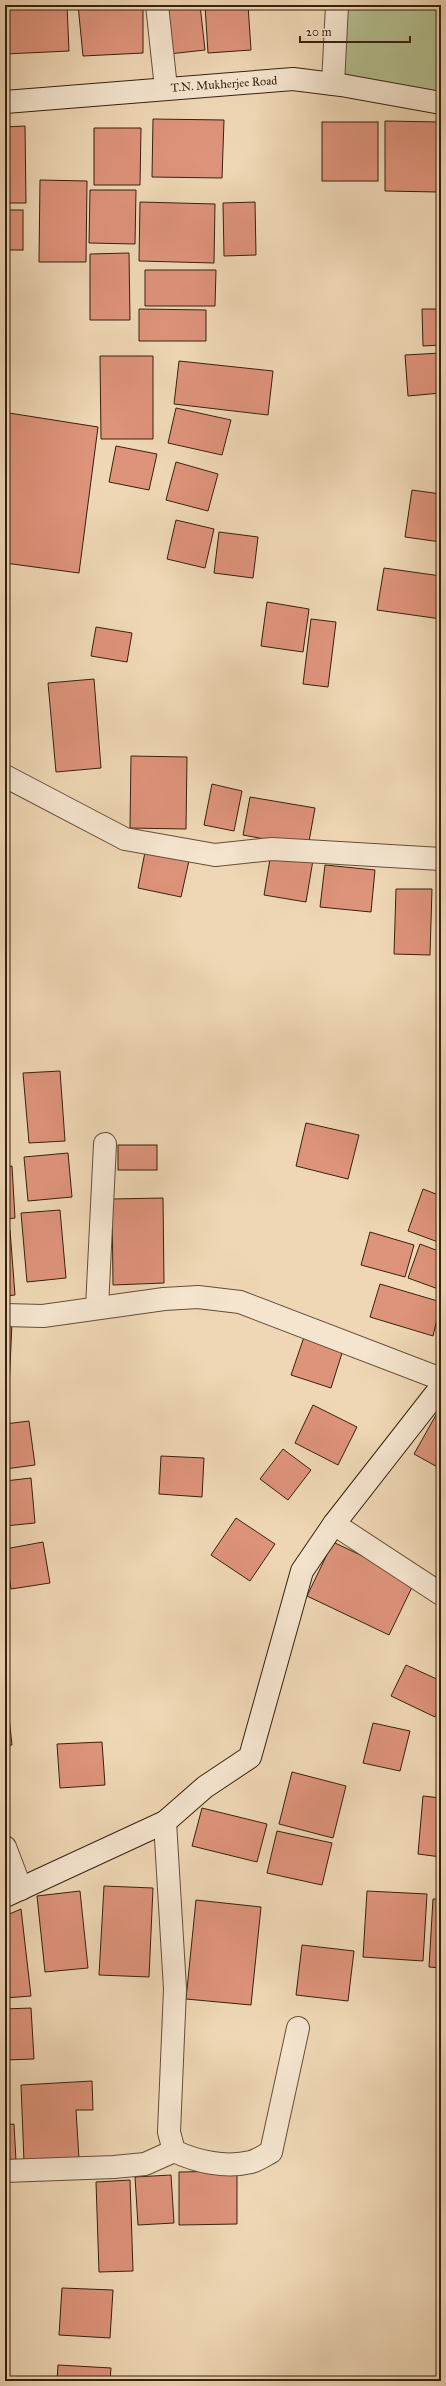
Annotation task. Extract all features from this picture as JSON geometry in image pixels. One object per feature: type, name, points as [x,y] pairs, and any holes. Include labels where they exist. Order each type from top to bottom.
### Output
[{"type":"street","points":[[157,5],[166,88]]},
{"type":"street","points":[[333,84],[338,5]]},
{"type":"street","name":"T.N. Mukherjee Road","points":[[5,102],[293,79],[333,84],[441,103]]},
{"type":"street","points":[[5,776],[125,839],[215,855],[272,849],[441,860]]},
{"type":"street","points":[[96,1308],[105,1144]]},
{"type":"street","points":[[5,1315],[43,1316],[96,1308],[198,1297],[240,1302],[441,1379]]},
{"type":"street","points":[[5,1847],[13,1893],[165,1822],[205,1787],[250,1757],[302,1571],[334,1524],[441,1387]]},
{"type":"street","points":[[334,1524],[441,1594]]},
{"type":"street","points":[[165,1822],[174,1947],[175,1989],[169,2132],[174,2151]]},
{"type":"street","points":[[5,2171],[114,2167],[145,2164],[174,2151],[189,2158],[224,2164],[252,2162],[271,2152],[298,2028]]},
{"type":"green space","points":[[338,5],[441,5],[441,103],[333,84]]},
{"type":"building","points":[[5,5],[67,5],[69,51],[5,54]]},
{"type":"building","points":[[78,5],[143,5],[143,53],[83,56]]},
{"type":"building","points":[[164,5],[200,5],[205,50],[169,54]]},
{"type":"building","points":[[205,5],[248,5],[251,50],[208,53]]},
{"type":"building","points":[[153,119],[224,120],[222,178],[152,177]]},
{"type":"building","points":[[385,121],[439,122],[438,192],[385,191]]},
{"type":"building","points":[[322,122],[378,122],[378,181],[322,181]]},
{"type":"building","points":[[25,126],[26,203],[5,203],[5,127]]},
{"type":"building","points":[[94,128],[141,128],[140,185],[94,185]]},
{"type":"building","points":[[40,180],[87,181],[86,262],[39,262]]},
{"type":"building","points":[[90,190],[136,190],[135,244],[89,243]]},
{"type":"building","points":[[140,202],[215,204],[214,263],[139,261]]},
{"type":"building","points":[[255,202],[256,255],[224,256],[223,203]]},
{"type":"building","points":[[5,210],[23,210],[23,250],[5,250]]},
{"type":"building","points":[[129,253],[130,320],[90,320],[90,254]]},
{"type":"building","points":[[145,270],[216,270],[215,306],[145,306]]},
{"type":"building","points":[[139,309],[206,310],[206,341],[139,341]]},
{"type":"building","points":[[422,309],[441,309],[441,345],[423,346]]},
{"type":"building","points":[[441,353],[441,393],[408,396],[405,355]]},
{"type":"building","points":[[100,356],[153,356],[153,439],[101,439]]},
{"type":"building","points":[[179,361],[273,371],[268,415],[174,404]]},
{"type":"building","points":[[176,408],[231,420],[222,455],[168,443]]},
{"type":"building","points":[[9,413],[98,427],[79,573],[5,563],[5,437]]},
{"type":"building","points":[[116,446],[157,454],[149,490],[109,482]]},
{"type":"building","points":[[176,462],[218,474],[208,511],[166,500]]},
{"type":"building","points":[[412,490],[441,494],[441,542],[405,537]]},
{"type":"building","points":[[176,520],[214,529],[205,568],[167,559]]},
{"type":"building","points":[[219,532],[258,537],[253,578],[214,573]]},
{"type":"building","points":[[384,568],[441,576],[441,619],[377,610]]},
{"type":"building","points":[[267,602],[309,609],[303,652],[261,646]]},
{"type":"building","points":[[311,619],[336,622],[328,687],[303,684]]},
{"type":"building","points":[[96,627],[132,633],[127,662],[91,656]]},
{"type":"building","points":[[94,679],[101,768],[56,772],[48,683]]},
{"type":"building","points":[[131,756],[187,757],[186,829],[130,828]]},
{"type":"building","points":[[212,784],[242,791],[234,831],[204,825]]},
{"type":"building","points":[[250,797],[315,808],[308,847],[243,835]]},
{"type":"building","points":[[146,847],[190,856],[181,897],[138,888]]},
{"type":"building","points":[[271,853],[313,860],[306,902],[264,895]]},
{"type":"building","points":[[325,865],[375,870],[371,912],[320,907]]},
{"type":"building","points":[[396,889],[432,889],[430,955],[394,954]]},
{"type":"building","points":[[60,1071],[65,1141],[29,1143],[23,1073]]},
{"type":"building","points":[[306,1123],[359,1135],[348,1179],[296,1166]]},
{"type":"building","points":[[118,1145],[157,1145],[157,1170],[118,1170]]},
{"type":"building","points":[[68,1153],[72,1197],[28,1201],[24,1157]]},
{"type":"building","points":[[12,1166],[15,1218],[5,1219],[5,1167]]},
{"type":"building","points":[[423,1189],[441,1196],[441,1243],[408,1231]]},
{"type":"building","points":[[163,1198],[164,1283],[113,1285],[112,1199]]},
{"type":"building","points":[[60,1210],[66,1278],[27,1282],[21,1213]]},
{"type":"building","points":[[5,1230],[10,1230],[15,1295],[5,1296]]},
{"type":"building","points":[[370,1232],[414,1245],[405,1277],[361,1265]]},
{"type":"building","points":[[420,1244],[441,1252],[441,1290],[408,1278]]},
{"type":"building","points":[[380,1284],[441,1302],[433,1336],[370,1317]]},
{"type":"building","points":[[5,1322],[12,1323],[9,1389],[5,1389]]},
{"type":"building","points":[[304,1337],[343,1350],[331,1388],[291,1375]]},
{"type":"building","points":[[313,1405],[357,1427],[338,1465],[295,1443]]},
{"type":"building","points":[[441,1406],[441,1469],[414,1454]]},
{"type":"building","points":[[29,1421],[35,1465],[5,1469],[5,1424]]},
{"type":"building","points":[[283,1449],[311,1470],[288,1500],[260,1479]]},
{"type":"building","points":[[161,1456],[204,1458],[202,1497],[159,1494]]},
{"type":"building","points":[[31,1478],[35,1523],[5,1526],[5,1481]]},
{"type":"building","points":[[236,1518],[275,1544],[250,1581],[211,1555]]},
{"type":"building","points":[[43,1542],[50,1583],[11,1589],[5,1549]]},
{"type":"building","points":[[333,1542],[415,1581],[389,1635],[307,1596]]},
{"type":"building","points":[[406,1665],[441,1681],[441,1705],[435,1717],[391,1696]]},
{"type":"building","points":[[5,1681],[12,1745],[5,1746]]},
{"type":"building","points":[[373,1723],[410,1731],[400,1771],[363,1763]]},
{"type":"building","points":[[102,1742],[105,1785],[60,1788],[57,1744]]},
{"type":"building","points":[[292,1772],[346,1786],[333,1838],[279,1824]]},
{"type":"building","points":[[423,1796],[441,1798],[441,1857],[418,1854]]},
{"type":"building","points":[[202,1808],[267,1824],[257,1862],[192,1846]]},
{"type":"building","points":[[277,1831],[332,1843],[322,1885],[267,1873]]},
{"type":"building","points":[[104,1886],[153,1888],[149,1977],[99,1975]]},
{"type":"building","points":[[80,1891],[88,1968],[45,1972],[37,1896]]},
{"type":"building","points":[[367,1891],[427,1894],[423,1961],[363,1957]]},
{"type":"building","points":[[433,1899],[441,1899],[441,1968],[429,1967]]},
{"type":"building","points":[[196,1900],[261,1907],[251,2005],[186,1999]]},
{"type":"building","points":[[21,1909],[31,1996],[5,1998],[5,1916]]},
{"type":"building","points":[[302,1945],[354,1951],[348,2001],[296,1995]]},
{"type":"building","points":[[31,2008],[34,2059],[5,2060],[5,2009]]},
{"type":"building","points":[[92,2081],[93,2110],[76,2110],[79,2159],[24,2162],[21,2085]]},
{"type":"building","points":[[14,2124],[16,2161],[5,2162],[5,2125]]},
{"type":"building","points":[[237,2171],[237,2224],[179,2225],[179,2172]]},
{"type":"building","points":[[171,2175],[174,2223],[138,2225],[135,2177]]},
{"type":"building","points":[[130,2180],[133,2271],[99,2272],[96,2182]]},
{"type":"building","points":[[62,2288],[113,2290],[110,2338],[59,2335]]},
{"type":"building","points":[[58,2365],[111,2368],[110,2381],[57,2381]]}]
